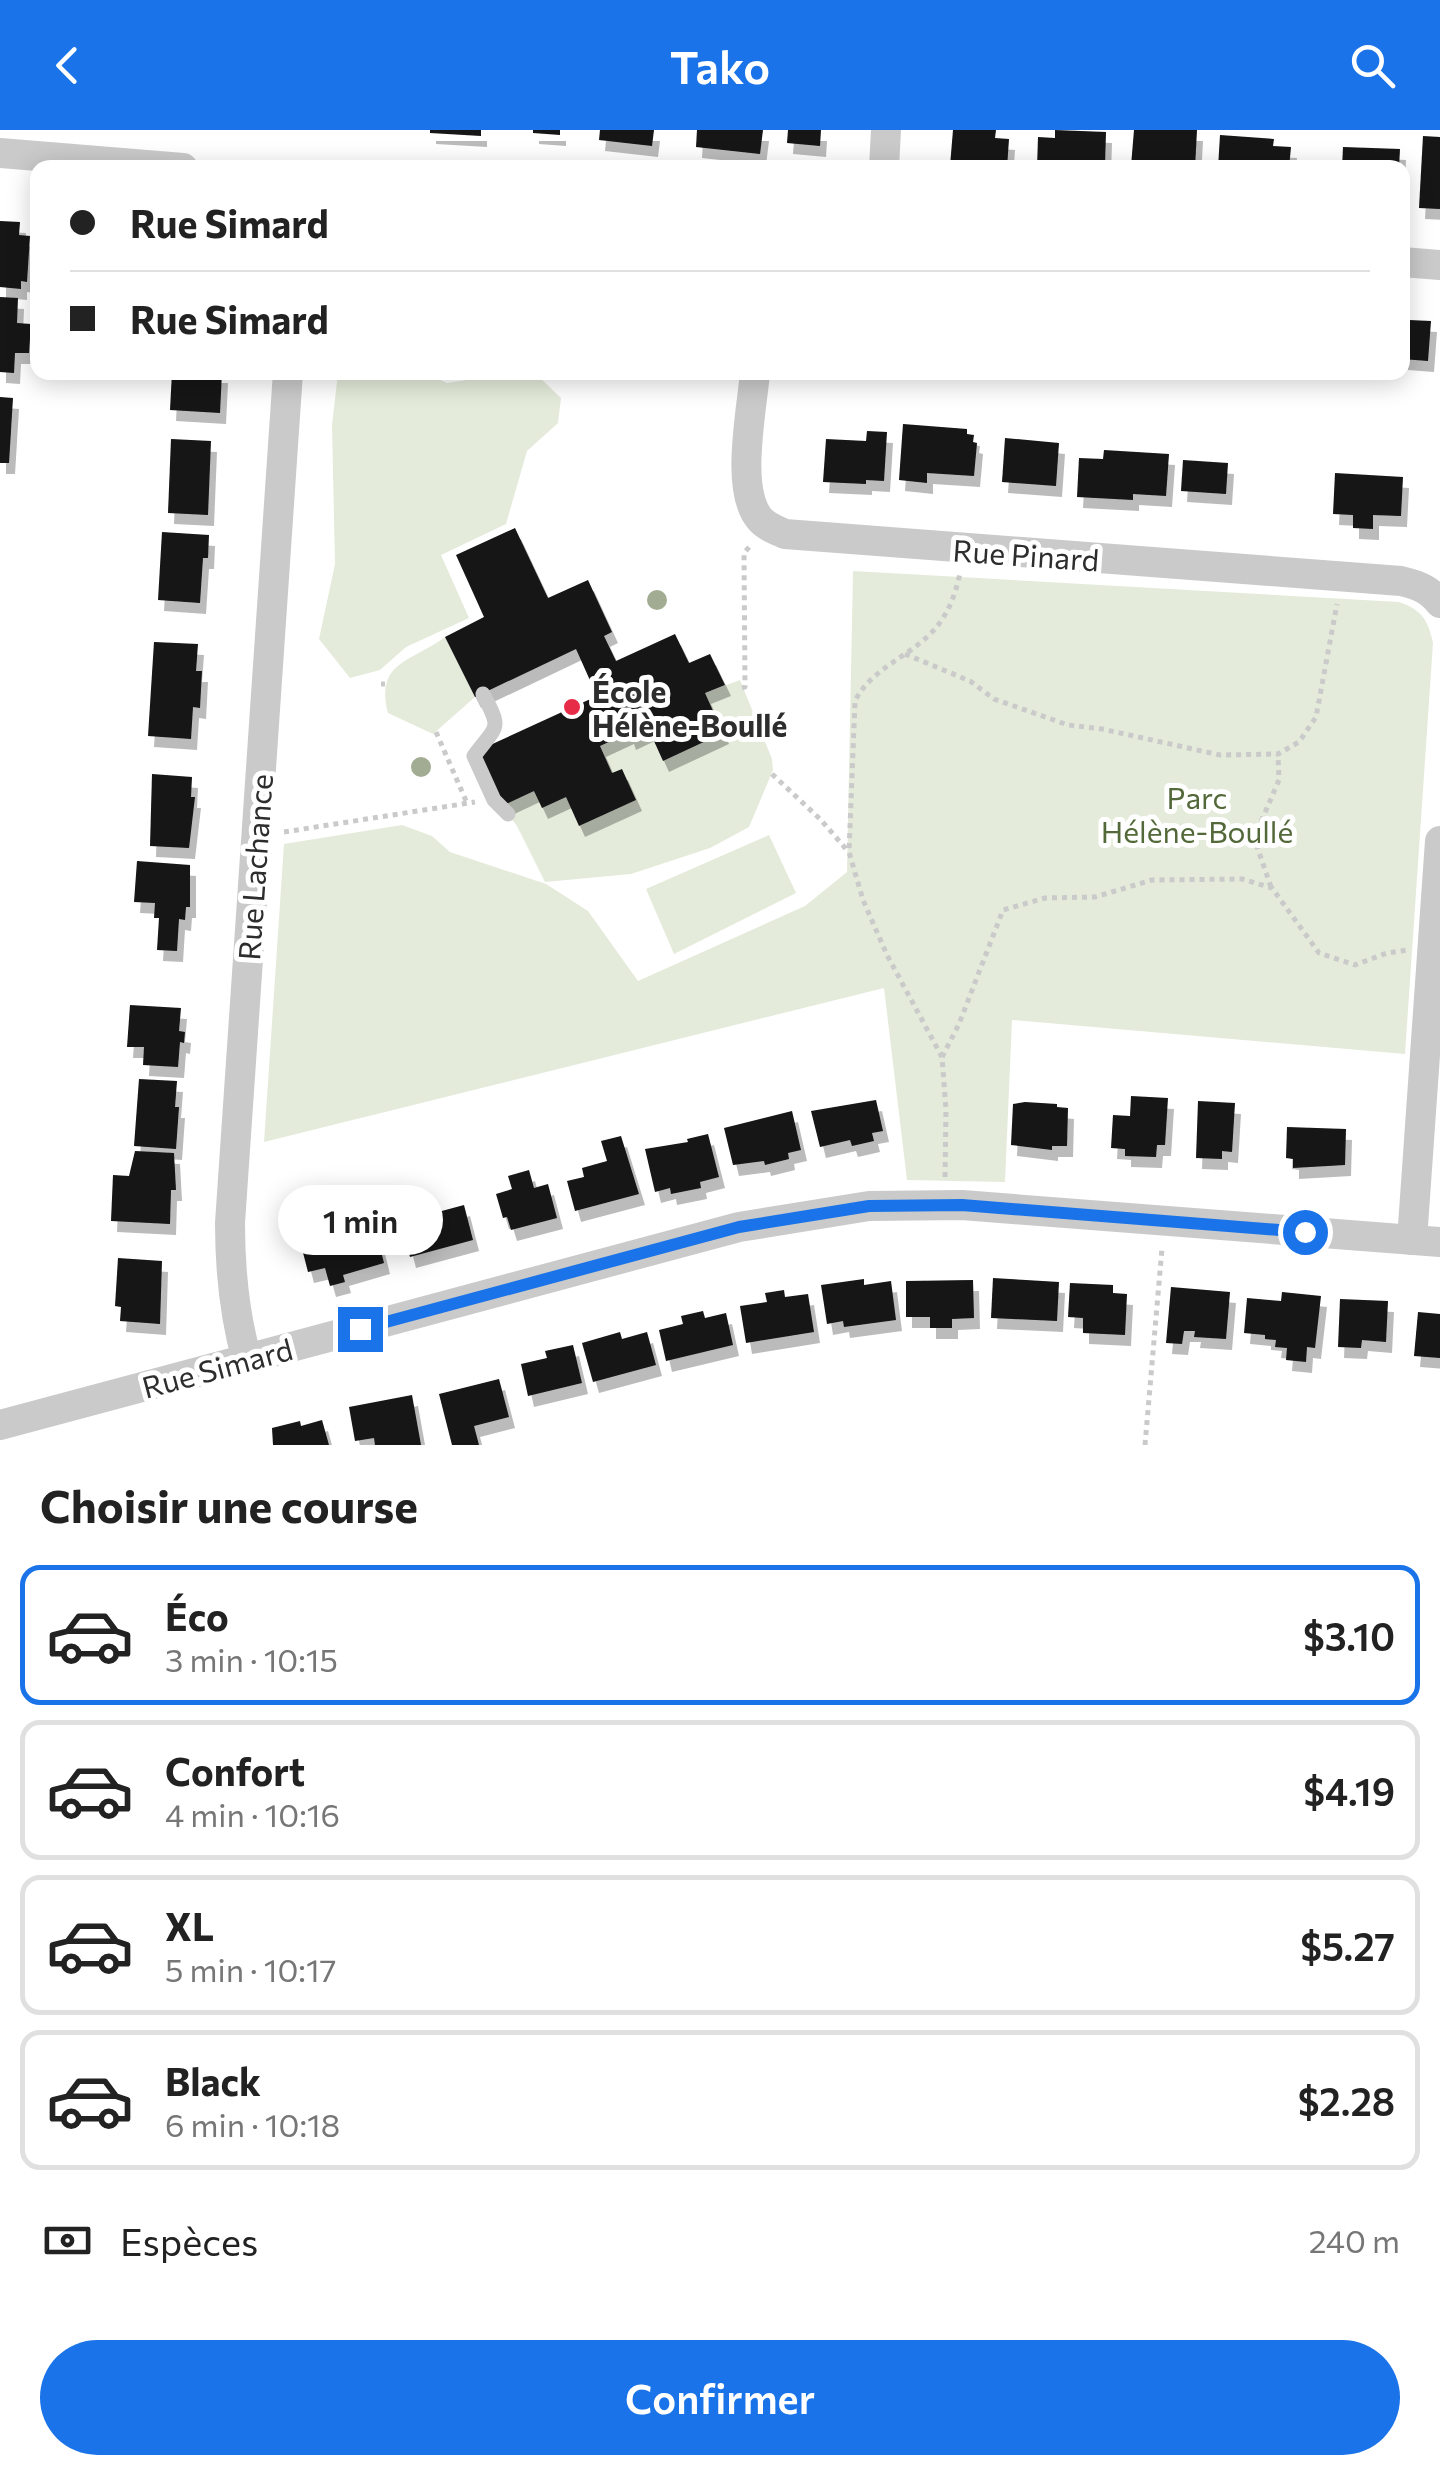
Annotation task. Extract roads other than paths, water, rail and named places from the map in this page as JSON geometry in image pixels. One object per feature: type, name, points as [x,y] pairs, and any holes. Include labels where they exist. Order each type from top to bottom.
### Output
[{"type":"street","points":[[884,160],[886,130]]},
{"type":"street","points":[[0,154],[78,160]]},
{"type":"street","points":[[1410,263],[1440,265]]},
{"type":"street","name":"Rue Lachance","points":[[247,1360],[233,1304],[230,1223],[287,380]]},
{"type":"street","name":"Rue Pinard","points":[[753,380],[748,500],[767,526],[785,534],[1418,585],[1440,603]]},
{"type":"street","points":[[1426,1241],[1432,952],[1440,840]]},
{"type":"street","name":"Rue Simard","points":[[0,1425],[739,1227],[869,1206],[943,1205],[1426,1241]]},
{"type":"lane","points":[[483,694],[496,727],[474,756],[494,800],[508,814]]},
{"type":"place","name":"École Hélène-Boullé","points":[[572,707]]},
{"type":"park label","name":"Parc Hélène-Boullé","points":[[1197,813]]}]
